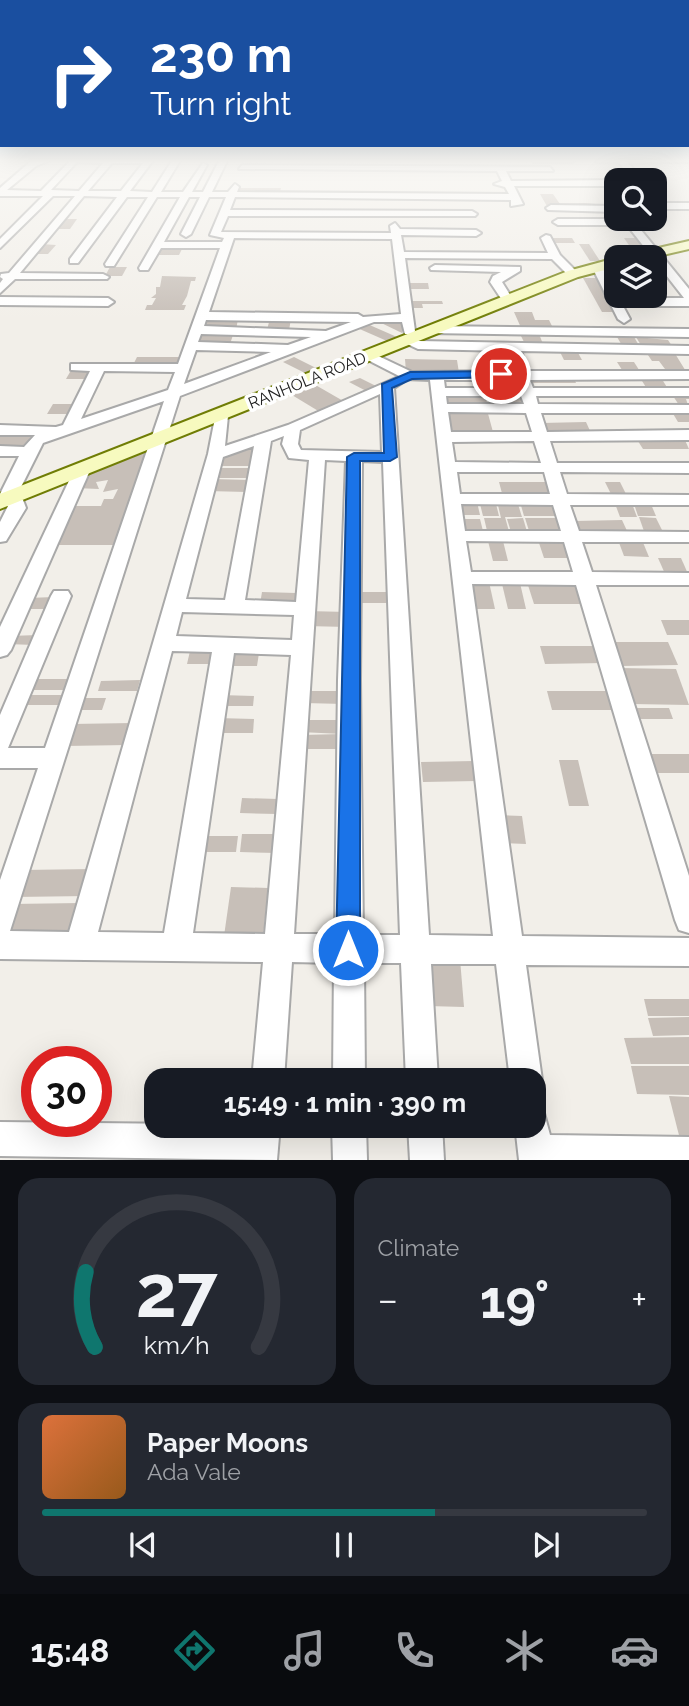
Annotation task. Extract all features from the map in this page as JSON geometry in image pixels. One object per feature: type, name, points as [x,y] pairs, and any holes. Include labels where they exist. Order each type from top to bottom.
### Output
[{"type":"street","points":[[0,245],[29,213]]},
{"type":"street","points":[[0,290],[6,276],[64,213]]},
{"type":"street","points":[[74,261],[109,213]]},
{"type":"street","points":[[110,264],[143,213]]},
{"type":"street","points":[[144,268],[175,213]]},
{"type":"street","points":[[186,234],[197,213]]},
{"type":"street","points":[[215,235],[223,213]]},
{"type":"street","points":[[317,213],[547,241],[563,264]]},
{"type":"street","points":[[317,213],[394,221],[474,223],[394,221],[317,213]]},
{"type":"street","points":[[393,213],[409,340],[418,345],[689,350]]},
{"type":"street","points":[[394,221],[424,213]]},
{"type":"street","points":[[157,244],[228,240],[451,213]]},
{"type":"street","points":[[604,217],[562,222],[604,223]]},
{"type":"street","points":[[394,221],[563,264]]},
{"type":"street","points":[[637,231],[648,245]]},
{"type":"street","points":[[163,234],[215,235],[228,240]]},
{"type":"street","points":[[0,922],[83,675],[158,438],[228,240]]},
{"type":"street","points":[[667,250],[689,245]]},
{"type":"street","points":[[425,268],[514,269],[563,264]]},
{"type":"street","name":"RANHOLA ROAD","points":[[3,501],[508,301],[563,264],[604,264]]},
{"type":"street","points":[[399,268],[412,268]]},
{"type":"street","points":[[508,301],[496,282],[497,278],[514,269]]},
{"type":"street","points":[[667,269],[688,296]]},
{"type":"street","points":[[6,276],[103,277]]},
{"type":"street","points":[[674,278],[689,278]]},
{"type":"street","points":[[667,298],[688,296]]},
{"type":"street","points":[[0,301],[107,302]]},
{"type":"street","points":[[618,308],[624,319]]},
{"type":"street","points":[[201,316],[407,318]]},
{"type":"street","points":[[0,537],[17,508],[17,504],[3,501],[8,477],[37,440],[174,393],[372,318]]},
{"type":"street","points":[[541,318],[689,319]]},
{"type":"street","points":[[197,330],[330,333]]},
{"type":"street","points":[[432,330],[689,333]]},
{"type":"street","points":[[191,346],[294,348]]},
{"type":"street","points":[[513,346],[689,920]]},
{"type":"street","points":[[367,356],[437,391],[689,392]]},
{"type":"street","points":[[76,367],[183,368]]},
{"type":"street","points":[[65,429],[99,367]]},
{"type":"street","points":[[437,391],[527,391],[689,375]]},
{"type":"street","points":[[216,454],[293,428],[410,376]]},
{"type":"street","points":[[387,386],[421,1068]]},
{"type":"street","points":[[437,391],[449,467],[524,1068]]},
{"type":"street","points":[[527,391],[689,409]]},
{"type":"street","points":[[79,947],[216,454],[221,416]]},
{"type":"street","points":[[293,428],[291,451],[301,457],[390,457]]},
{"type":"street","points":[[0,430],[65,429]]},
{"type":"street","points":[[443,437],[689,435]]},
{"type":"street","points":[[234,607],[263,440]]},
{"type":"street","points":[[0,451],[29,452]]},
{"type":"street","points":[[269,1068],[317,457]]},
{"type":"street","points":[[349,1068],[354,457]]},
{"type":"street","points":[[449,467],[689,468]]},
{"type":"street","points":[[0,650],[83,468]]},
{"type":"street","points":[[452,499],[689,500]]},
{"type":"street","points":[[456,536],[689,537]]},
{"type":"street","points":[[461,578],[689,579]]},
{"type":"street","points":[[0,742],[61,596]]},
{"type":"street","points":[[174,605],[305,609]]},
{"type":"street","points":[[164,643],[301,648]]},
{"type":"street","points":[[176,948],[224,646]]},
{"type":"street","points":[[0,758],[53,758]]},
{"type":"street","points":[[0,945],[279,950],[689,952]]},
{"type":"street","points":[[349,1138],[350,1160]]},
{"type":"street","points":[[426,1138],[427,1160]]},
{"type":"street","points":[[0,1139],[262,1142]]},
{"type":"street","points":[[534,1146],[689,1154]]},
{"type":"building","points":[[62,219],[77,219],[70,229],[53,229]]},
{"type":"building","points":[[549,238],[572,238],[575,243],[552,243]]},
{"type":"building","points":[[624,238],[639,238],[644,245],[629,245]]},
{"type":"building","points":[[41,244],[56,245],[48,254],[32,254]]},
{"type":"building","points":[[579,244],[589,244],[600,261],[590,261]]},
{"type":"building","points":[[160,245],[184,245],[179,255],[154,255]]},
{"type":"building","points":[[110,267],[127,267],[122,276],[105,276]]},
{"type":"building","points":[[162,276],[196,277],[195,281],[191,281],[182,305],[186,305],[184,310],[145,310],[156,298],[151,298],[156,294],[156,287],[160,287]]},
{"type":"building","points":[[583,278],[599,278],[604,286],[604,308],[617,308],[619,312],[602,312]]},
{"type":"building","points":[[404,283],[428,283],[429,289],[405,289]]},
{"type":"building","points":[[405,301],[442,301],[443,304],[422,304],[423,308],[408,308]]},
{"type":"building","points":[[514,312],[532,312],[535,320],[549,320],[554,330],[522,330]]},
{"type":"building","points":[[270,318],[291,319],[289,330],[267,330]]},
{"type":"building","points":[[238,319],[236,330],[205,328],[208,320]]},
{"type":"building","points":[[373,319],[404,320],[402,333]]},
{"type":"building","points":[[365,323],[397,337],[387,341],[355,327]]},
{"type":"building","points":[[202,332],[234,332],[229,347],[196,346]]},
{"type":"building","points":[[520,334],[539,334],[543,344],[525,344]]},
{"type":"building","points":[[617,337],[634,337],[640,347],[623,347]]},
{"type":"building","points":[[636,337],[668,340],[674,349],[642,347]]},
{"type":"building","points":[[481,348],[510,348],[514,359],[484,360]]},
{"type":"building","points":[[577,351],[582,360],[564,360],[560,352]]},
{"type":"building","points":[[646,352],[674,352],[687,373],[668,373],[659,361],[652,361]]},
{"type":"building","points":[[137,357],[179,357],[177,363],[134,363]]},
{"type":"building","points":[[294,357],[316,368],[305,373],[283,362]]},
{"type":"building","points":[[405,359],[457,360],[459,373],[406,372]]},
{"type":"building","points":[[617,362],[634,362],[641,373],[624,373]]},
{"type":"building","points":[[70,372],[91,372],[87,379],[66,379]]},
{"type":"building","points":[[525,376],[573,376],[576,383],[528,383]]},
{"type":"building","points":[[639,376],[660,376],[668,389],[647,389]]},
{"type":"building","points":[[360,378],[380,388],[370,393],[349,382]]},
{"type":"building","points":[[312,383],[345,402],[320,412],[287,392]]},
{"type":"building","points":[[503,393],[521,393],[526,407],[508,407]]},
{"type":"building","points":[[671,393],[689,393],[689,399],[686,399],[689,408],[681,408]]},
{"type":"building","points":[[441,394],[484,394],[488,405],[443,405]]},
{"type":"building","points":[[53,404],[73,404],[68,414],[47,414]]},
{"type":"building","points":[[440,410],[487,410],[493,432],[444,432]]},
{"type":"building","points":[[672,412],[689,412],[689,422],[678,422]]},
{"type":"building","points":[[586,422],[591,433],[545,434],[541,423]]},
{"type":"building","points":[[0,431],[34,432],[24,447],[0,447]]},
{"type":"building","points":[[636,438],[684,438],[689,449],[643,449]]},
{"type":"building","points":[[153,447],[119,545],[50,545],[67,506],[101,506],[104,499],[113,499],[118,489],[103,492],[108,480],[96,482],[99,489],[75,488],[83,471]]},
{"type":"building","points":[[254,448],[251,466],[214,466],[216,460]]},
{"type":"building","points":[[214,468],[251,468],[249,478],[212,478]]},
{"type":"building","points":[[211,479],[250,480],[247,492],[207,491]]},
{"type":"building","points":[[499,482],[546,482],[552,496],[503,497]]},
{"type":"building","points":[[605,482],[620,482],[627,496],[612,496]]},
{"type":"building","points":[[479,500],[495,500],[499,516],[483,516]]},
{"type":"building","points":[[497,501],[517,501],[522,517],[505,517],[510,535],[488,535],[484,518],[501,518]]},
{"type":"building","points":[[614,501],[631,501],[637,517],[620,517]]},
{"type":"building","points":[[633,501],[650,502],[656,516],[638,516]]},
{"type":"building","points":[[454,502],[477,502],[480,515],[457,515]]},
{"type":"building","points":[[520,502],[551,502],[556,516],[524,516]]},
{"type":"building","points":[[639,517],[656,518],[664,534],[645,534]]},
{"type":"building","points":[[523,518],[528,535],[512,535],[507,519]]},
{"type":"building","points":[[525,518],[558,518],[563,533],[530,534]]},
{"type":"building","points":[[461,519],[480,519],[484,535],[464,535]]},
{"type":"building","points":[[622,520],[628,533],[580,533],[575,521]]},
{"type":"building","points":[[538,540],[565,540],[571,558],[544,558]]},
{"type":"building","points":[[618,540],[642,540],[649,557],[624,556]]},
{"type":"building","points":[[488,541],[503,541],[508,561],[493,561]]},
{"type":"building","points":[[658,558],[681,558],[689,576],[666,576]]},
{"type":"building","points":[[578,581],[586,604],[534,604],[527,582]]},
{"type":"building","points":[[469,582],[489,582],[495,609],[474,609]]},
{"type":"building","points":[[520,583],[526,609],[508,609],[502,584]]},
{"type":"building","points":[[262,592],[296,593],[295,605],[260,604]]},
{"type":"building","points":[[353,592],[390,592],[391,603],[353,603]]},
{"type":"building","points":[[54,597],[49,609],[23,609],[28,598]]},
{"type":"building","points":[[306,611],[348,612],[348,627],[305,626]]},
{"type":"building","points":[[661,620],[689,620],[689,635],[667,635]]},
{"type":"building","points":[[38,635],[34,645],[7,644],[10,636]]},
{"type":"building","points":[[612,642],[668,642],[678,665],[621,666]]},
{"type":"building","points":[[540,646],[598,646],[604,663],[545,664]]},
{"type":"building","points":[[190,651],[218,651],[216,664],[187,664]]},
{"type":"building","points":[[226,653],[259,653],[257,666],[223,666]]},
{"type":"building","points":[[620,668],[676,669],[689,705],[632,704]]},
{"type":"building","points":[[30,679],[74,679],[70,690],[25,690]]},
{"type":"building","points":[[140,680],[137,691],[98,691],[101,681]]},
{"type":"building","points":[[306,691],[344,691],[344,704],[304,703]]},
{"type":"building","points":[[547,691],[616,691],[621,710],[552,710]]},
{"type":"building","points":[[27,695],[70,695],[67,705],[24,705]]},
{"type":"building","points":[[220,695],[254,696],[253,706],[218,706]]},
{"type":"building","points":[[83,698],[106,698],[102,710],[79,710]]},
{"type":"building","points":[[634,708],[669,708],[673,719],[638,719]]},
{"type":"building","points":[[217,718],[254,719],[253,733],[214,733]]},
{"type":"building","points":[[302,720],[345,720],[345,749],[301,749],[302,735],[342,734],[300,732]]},
{"type":"building","points":[[133,723],[128,745],[65,746],[71,724]]},
{"type":"building","points":[[647,754],[689,754],[689,773],[654,773]]},
{"type":"building","points":[[559,760],[578,760],[589,806],[569,806]]},
{"type":"building","points":[[474,761],[477,781],[423,782],[421,762]]},
{"type":"building","points":[[242,798],[278,799],[277,814],[240,813]]},
{"type":"building","points":[[497,815],[522,816],[526,844],[500,843]]},
{"type":"building","points":[[242,834],[279,834],[277,853],[240,852]]},
{"type":"building","points":[[200,836],[238,836],[236,852],[198,852]]},
{"type":"building","points":[[94,869],[88,896],[14,897],[22,870]]},
{"type":"building","points":[[231,887],[268,888],[263,937],[224,936]]},
{"type":"building","points":[[81,903],[73,938],[1,939],[11,904]]},
{"type":"building","points":[[426,958],[460,959],[464,1007],[428,1006]]},
{"type":"building","points":[[644,999],[689,999],[689,1016],[648,1016]]},
{"type":"building","points":[[689,1017],[689,1035],[653,1036],[648,1018]]},
{"type":"building","points":[[689,1037],[689,1064],[631,1064],[624,1038]]},
{"type":"building","points":[[631,1066],[689,1066],[689,1095],[637,1094]]},
{"type":"building","points":[[669,1096],[689,1097],[689,1151],[683,1151]]},
{"type":"route","points":[[348,950],[349,680],[354,457],[390,457],[387,386],[410,376],[501,374]]}]
